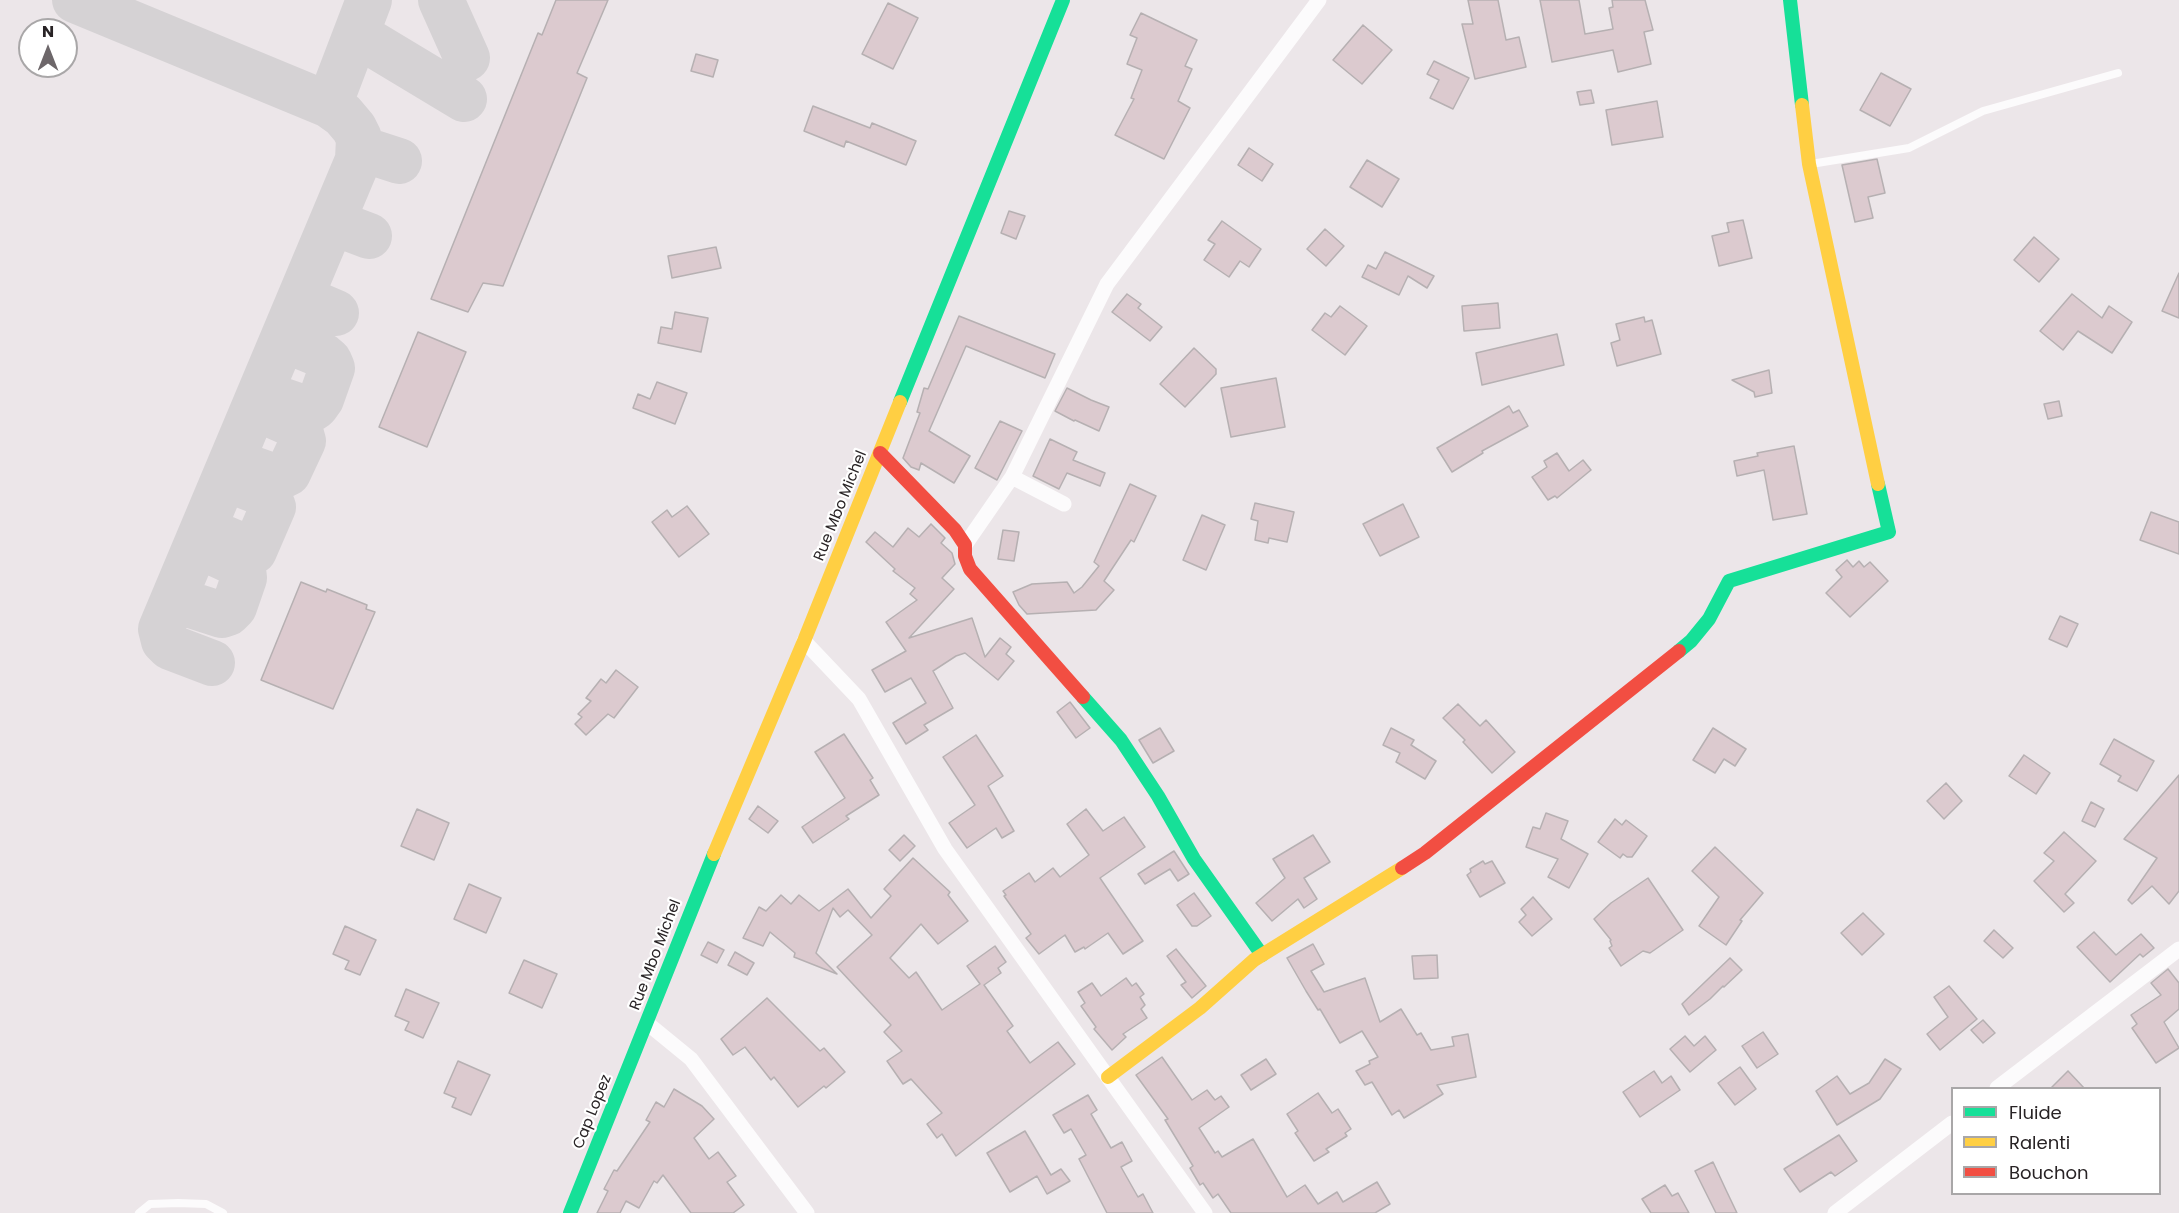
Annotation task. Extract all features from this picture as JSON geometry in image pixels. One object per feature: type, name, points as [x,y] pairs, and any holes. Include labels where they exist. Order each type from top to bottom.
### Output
[{"type":"street","name":"Rue Mbo Michel","points":[[647,1023],[693,905],[804,641],[1063,0]]},
{"type":"street","points":[[965,545],[1012,477],[1107,284],[1319,0]]},
{"type":"street","points":[[1108,1077],[1200,1008],[1262,955],[1425,853],[1691,641],[1709,619],[1729,581],[1889,532],[1809,164],[1790,0]]},
{"type":"street","points":[[880,453],[955,530],[965,545],[965,556],[970,569],[1121,740],[1158,796],[1194,859],[1262,955]]},
{"type":"street","points":[[1012,477],[1064,504]]},
{"type":"street","points":[[804,641],[860,699],[945,849],[1205,1213]]},
{"type":"street","points":[[2000,1087],[2179,949]]},
{"type":"street","points":[[647,1023],[691,1059],[807,1213]]},
{"type":"street","name":"Cap Lopez","points":[[570,1213],[647,1023]]},
{"type":"street","points":[[1835,1213],[1951,1125]]},
{"type":"lane","points":[[1809,164],[1909,148],[1983,111],[2118,73]]},
{"type":"lane","points":[[139,1213],[150,1204],[178,1203],[206,1204],[223,1213]]},
{"type":"building","points":[[556,0],[608,0],[577,73],[587,78],[503,286],[483,283],[468,312],[431,299],[538,33],[542,35]]},
{"type":"building","points":[[1468,0],[1498,0],[1506,40],[1519,37],[1526,67],[1475,79],[1462,24],[1473,24]]},
{"type":"building","points":[[1540,0],[1579,0],[1585,34],[1613,29],[1609,8],[1613,7],[1612,0],[1645,0],[1653,30],[1644,32],[1651,64],[1618,72],[1613,50],[1552,62]]},
{"type":"building","points":[[888,3],[918,18],[893,69],[862,54]]},
{"type":"building","points":[[1141,13],[1197,40],[1185,66],[1192,69],[1178,101],[1190,108],[1164,159],[1115,135],[1134,99],[1131,98],[1142,70],[1127,64],[1137,38],[1130,35]]},
{"type":"building","points":[[1363,25],[1392,50],[1362,84],[1333,60]]},
{"type":"building","points":[[696,54],[718,60],[713,77],[691,71]]},
{"type":"building","points":[[1434,61],[1469,78],[1453,109],[1430,98],[1439,80],[1427,74]]},
{"type":"building","points":[[1881,73],[1911,89],[1890,126],[1860,110]]},
{"type":"building","points":[[1591,90],[1594,103],[1580,105],[1577,92]]},
{"type":"building","points":[[1657,101],[1663,137],[1612,145],[1606,110]]},
{"type":"building","points":[[813,106],[870,128],[872,123],[916,141],[906,165],[846,141],[844,147],[804,131]]},
{"type":"building","points":[[1249,148],[1273,164],[1262,181],[1238,165]]},
{"type":"building","points":[[1877,159],[1885,193],[1868,197],[1873,218],[1855,222],[1842,165]]},
{"type":"building","points":[[1367,160],[1399,179],[1382,207],[1350,187]]},
{"type":"building","points":[[1009,211],[1025,216],[1016,239],[1001,233]]},
{"type":"building","points":[[1743,220],[1752,258],[1719,266],[1712,236],[1729,232],[1727,223]]},
{"type":"building","points":[[1222,221],[1261,249],[1249,267],[1240,261],[1229,277],[1204,260],[1215,244],[1208,240]]},
{"type":"building","points":[[1325,229],[1344,246],[1326,266],[1307,249]]},
{"type":"building","points":[[2034,237],[2059,259],[2039,282],[2014,260]]},
{"type":"building","points":[[716,247],[721,268],[672,278],[668,256]]},
{"type":"building","points":[[1385,252],[1434,276],[1427,288],[1408,276],[1399,295],[1362,277],[1368,265],[1376,269]]},
{"type":"building","points":[[2179,273],[2179,318],[2162,311]]},
{"type":"building","points":[[1127,294],[1141,304],[1138,308],[1162,327],[1150,341],[1112,312]]},
{"type":"building","points":[[2072,294],[2102,318],[2109,306],[2132,322],[2112,353],[2078,331],[2063,350],[2040,331]]},
{"type":"building","points":[[1498,303],[1500,328],[1464,331],[1462,306]]},
{"type":"building","points":[[1340,306],[1367,326],[1345,355],[1312,330],[1325,313],[1331,317]]},
{"type":"building","points":[[675,312],[708,318],[701,352],[658,343],[661,327],[672,329]]},
{"type":"building","points":[[959,316],[1055,354],[1045,378],[966,346],[929,431],[970,456],[954,483],[921,463],[919,470],[911,467],[903,458],[920,413],[917,412],[924,388],[928,389]]},
{"type":"building","points":[[1644,317],[1645,322],[1652,320],[1661,354],[1617,366],[1611,343],[1620,340],[1616,324]]},
{"type":"building","points":[[418,332],[466,352],[427,447],[379,427]]},
{"type":"building","points":[[1557,334],[1564,365],[1482,385],[1476,353]]},
{"type":"building","points":[[1194,348],[1216,369],[1216,374],[1185,407],[1160,384]]},
{"type":"building","points":[[1769,370],[1772,393],[1755,397],[1754,392],[1732,380]]},
{"type":"building","points":[[1276,378],[1285,427],[1231,437],[1221,388]]},
{"type":"building","points":[[657,382],[687,393],[675,424],[633,408],[638,394],[650,399]]},
{"type":"building","points":[[1067,388],[1109,407],[1099,431],[1055,411]]},
{"type":"building","points":[[2059,401],[2062,416],[2048,419],[2044,404]]},
{"type":"building","points":[[1509,406],[1513,413],[1519,410],[1528,426],[1482,451],[1483,453],[1452,472],[1437,448]]},
{"type":"building","points":[[1000,421],[1022,431],[997,480],[975,468]]},
{"type":"building","points":[[1050,439],[1077,452],[1073,460],[1105,473],[1100,486],[1067,473],[1059,489],[1033,476]]},
{"type":"building","points":[[1794,446],[1807,514],[1773,520],[1764,470],[1737,476],[1734,461],[1758,456],[1757,453]]},
{"type":"building","points":[[1557,453],[1569,471],[1583,460],[1591,470],[1557,498],[1555,496],[1548,500],[1532,477],[1547,467],[1544,461]]},
{"type":"building","points":[[1130,484],[1156,496],[1134,542],[1131,540],[1104,581],[1114,590],[1096,610],[1027,614],[1019,605],[1013,592],[1032,584],[1067,582],[1074,593],[1099,566],[1094,562]]},
{"type":"building","points":[[1255,503],[1294,512],[1287,542],[1269,538],[1268,543],[1255,540],[1258,521],[1251,519]]},
{"type":"building","points":[[1403,504],[1419,537],[1380,556],[1363,524]]},
{"type":"building","points":[[687,506],[709,534],[679,557],[652,522],[667,510],[672,517]]},
{"type":"building","points":[[2151,512],[2179,522],[2179,554],[2140,540]]},
{"type":"building","points":[[1202,515],[1225,525],[1206,570],[1183,560]]},
{"type":"building","points":[[931,524],[945,538],[941,543],[952,553],[955,564],[942,578],[954,589],[909,638],[972,618],[985,657],[1000,638],[1011,647],[1006,654],[1014,661],[998,680],[965,653],[933,671],[953,708],[924,725],[928,730],[906,744],[893,723],[926,703],[911,678],[885,692],[872,670],[906,651],[886,622],[917,600],[910,594],[915,588],[893,571],[895,569],[866,542],[875,532],[893,547],[908,528],[919,537]]},
{"type":"building","points":[[1003,530],[1019,532],[1014,561],[998,559]]},
{"type":"building","points":[[1847,560],[1853,567],[1859,561],[1864,567],[1870,562],[1888,581],[1850,617],[1826,593],[1842,577],[1836,570]]},
{"type":"building","points":[[301,582],[326,592],[327,589],[367,605],[366,609],[375,612],[333,709],[261,680]]},
{"type":"building","points":[[2060,616],[2078,624],[2067,647],[2049,639]]},
{"type":"building","points":[[616,670],[638,687],[614,718],[608,714],[586,735],[575,724],[582,717],[578,714],[591,701],[586,698],[601,679],[606,683]]},
{"type":"building","points":[[1070,702],[1090,728],[1076,738],[1057,712]]},
{"type":"building","points":[[1458,704],[1480,726],[1486,720],[1515,752],[1492,773],[1443,718]]},
{"type":"building","points":[[1160,728],[1174,751],[1153,763],[1139,740]]},
{"type":"building","points":[[1391,728],[1414,740],[1411,745],[1436,761],[1425,779],[1396,762],[1400,753],[1383,745]]},
{"type":"building","points":[[1713,728],[1746,749],[1735,766],[1724,759],[1715,773],[1693,760]]},
{"type":"building","points":[[844,734],[873,778],[870,780],[879,795],[846,816],[849,819],[813,843],[802,827],[845,798],[815,752]]},
{"type":"building","points":[[976,735],[1003,776],[988,786],[1014,831],[1002,838],[996,828],[967,848],[949,823],[975,805],[943,757]]},
{"type":"building","points":[[2114,739],[2154,761],[2137,791],[2118,781],[2121,776],[2100,764]]},
{"type":"building","points":[[2024,755],[2050,773],[2036,794],[2009,776]]},
{"type":"building","points":[[2179,775],[2179,891],[2169,904],[2152,886],[2132,904],[2128,900],[2157,858],[2124,839]]},
{"type":"building","points":[[1946,783],[1962,801],[1944,819],[1927,801]]},
{"type":"building","points":[[2091,802],[2104,809],[2095,827],[2082,821]]},
{"type":"building","points":[[758,806],[778,821],[768,833],[749,819]]},
{"type":"building","points":[[417,809],[449,823],[434,860],[401,846]]},
{"type":"building","points":[[1086,809],[1103,831],[1124,817],[1145,847],[1100,878],[1143,941],[1123,954],[1108,933],[1085,949],[1084,947],[1075,952],[1065,935],[1039,954],[1026,938],[1031,934],[1004,896],[1006,895],[1003,891],[1029,873],[1035,882],[1053,868],[1060,877],[1089,855],[1067,824]]},
{"type":"building","points":[[1546,813],[1568,821],[1561,839],[1588,854],[1569,888],[1548,877],[1558,859],[1526,847],[1533,827],[1540,829]]},
{"type":"building","points":[[1615,819],[1622,825],[1626,820],[1647,836],[1632,857],[1623,854],[1620,858],[1598,842]]},
{"type":"building","points":[[2064,832],[2096,861],[2065,894],[2074,903],[2064,912],[2034,881],[2054,861],[2044,853]]},
{"type":"building","points":[[904,835],[915,846],[900,861],[889,850]]},
{"type":"building","points":[[1313,835],[1330,862],[1304,878],[1317,899],[1304,908],[1298,899],[1272,921],[1256,903],[1285,878],[1273,859]]},
{"type":"building","points":[[1715,847],[1763,893],[1740,920],[1742,921],[1726,945],[1699,926],[1719,897],[1692,871]]},
{"type":"building","points":[[1174,851],[1189,874],[1178,881],[1170,869],[1145,884],[1138,874]]},
{"type":"building","points":[[913,858],[950,892],[948,895],[968,921],[938,944],[921,924],[890,958],[909,978],[916,972],[942,1010],[980,984],[967,966],[995,946],[1006,962],[998,968],[1001,973],[984,985],[1013,1026],[1007,1031],[1030,1063],[1058,1042],[1075,1064],[956,1156],[942,1134],[937,1138],[927,1124],[942,1113],[911,1079],[903,1084],[887,1061],[902,1051],[884,1032],[891,1025],[837,967],[872,935],[848,910],[840,917],[833,908],[816,953],[837,974],[794,957],[795,953],[770,932],[763,946],[743,938],[759,907],[766,911],[781,895],[791,904],[799,895],[819,911],[848,889],[871,918],[891,896],[884,889]]},
{"type":"building","points":[[1483,861],[1485,864],[1492,861],[1505,883],[1480,897],[1467,875],[1471,872],[1470,869]]},
{"type":"building","points":[[1648,878],[1683,930],[1650,953],[1643,951],[1621,966],[1609,948],[1612,946],[1611,940],[1594,919],[1611,903]]},
{"type":"building","points":[[469,884],[501,898],[486,933],[454,919]]},
{"type":"building","points":[[1194,893],[1211,916],[1197,926],[1192,926],[1177,905]]},
{"type":"building","points":[[1533,897],[1552,919],[1532,936],[1519,922],[1526,915],[1521,909]]},
{"type":"building","points":[[1863,913],[1884,934],[1862,955],[1841,933]]},
{"type":"building","points":[[345,926],[376,940],[360,975],[345,969],[349,961],[333,954]]},
{"type":"building","points":[[1994,930],[2013,948],[2003,958],[1984,941]]},
{"type":"building","points":[[2094,932],[2116,955],[2141,934],[2154,948],[2143,957],[2140,954],[2110,982],[2077,947]]},
{"type":"building","points":[[708,942],[724,950],[717,963],[701,955]]},
{"type":"building","points":[[1313,944],[1324,964],[1311,971],[1324,992],[1365,978],[1380,1022],[1401,1009],[1417,1035],[1421,1033],[1431,1050],[1454,1046],[1452,1037],[1468,1034],[1476,1077],[1437,1085],[1443,1094],[1404,1118],[1399,1110],[1392,1115],[1372,1082],[1365,1085],[1356,1071],[1378,1057],[1362,1031],[1340,1043],[1287,958]]},
{"type":"building","points":[[1176,949],[1206,986],[1192,998],[1181,985],[1186,982],[1167,956]]},
{"type":"building","points":[[735,952],[754,963],[747,975],[728,965]]},
{"type":"building","points":[[1437,955],[1438,978],[1414,979],[1412,956]]},
{"type":"building","points":[[1730,958],[1742,970],[1689,1015],[1682,1004]]},
{"type":"building","points":[[524,960],[557,974],[542,1008],[509,993]]},
{"type":"building","points":[[2168,969],[2179,983],[2179,1009],[2164,1022],[2179,1048],[2156,1063],[2132,1028],[2137,1024],[2131,1015],[2161,995],[2151,983]]},
{"type":"building","points":[[1126,978],[1132,986],[1136,983],[1144,994],[1140,997],[1145,1005],[1141,1009],[1147,1018],[1123,1034],[1126,1037],[1112,1050],[1094,1029],[1096,1027],[1081,1006],[1085,1003],[1078,992],[1092,983],[1101,996]]},
{"type":"building","points":[[1949,986],[1977,1019],[1940,1050],[1927,1034],[1948,1017],[1934,997]]},
{"type":"building","points":[[406,989],[439,1003],[423,1038],[405,1030],[409,1022],[395,1016]]},
{"type":"building","points":[[767,998],[820,1051],[824,1048],[845,1072],[798,1107],[774,1077],[771,1080],[745,1047],[733,1055],[721,1039]]},
{"type":"building","points":[[1983,1020],[1995,1033],[1983,1043],[1971,1030]]},
{"type":"building","points":[[1763,1032],[1778,1054],[1757,1068],[1742,1046]]},
{"type":"building","points":[[1685,1036],[1694,1046],[1705,1036],[1716,1050],[1690,1072],[1670,1049]]},
{"type":"building","points":[[1162,1057],[1192,1100],[1207,1090],[1215,1100],[1221,1096],[1229,1107],[1199,1128],[1215,1153],[1218,1151],[1222,1157],[1253,1139],[1287,1197],[1305,1185],[1318,1204],[1337,1192],[1343,1202],[1377,1182],[1390,1204],[1375,1213],[1231,1213],[1218,1194],[1213,1198],[1203,1183],[1200,1185],[1190,1168],[1193,1166],[1165,1120],[1168,1119],[1136,1075]]},
{"type":"building","points":[[1266,1059],[1276,1074],[1251,1090],[1241,1075]]},
{"type":"building","points":[[1885,1059],[1901,1069],[1880,1099],[1837,1125],[1816,1091],[1837,1076],[1850,1094],[1869,1083]]},
{"type":"building","points":[[458,1061],[490,1075],[471,1115],[452,1107],[456,1098],[444,1093]]},
{"type":"building","points":[[1740,1067],[1756,1089],[1735,1105],[1718,1083]]},
{"type":"building","points":[[1654,1071],[1662,1083],[1671,1076],[1680,1090],[1640,1117],[1623,1092]]},
{"type":"building","points":[[2068,1071],[2083,1087],[2052,1087]]},
{"type":"building","points":[[674,1089],[702,1106],[714,1119],[694,1138],[709,1159],[718,1152],[736,1176],[727,1182],[744,1205],[733,1213],[691,1213],[663,1175],[657,1183],[654,1181],[639,1208],[626,1201],[620,1213],[597,1213],[608,1191],[604,1189],[614,1170],[617,1171],[650,1122],[646,1120],[656,1102],[664,1107]]},
{"type":"building","points":[[1318,1093],[1332,1113],[1338,1109],[1351,1129],[1345,1133],[1347,1136],[1326,1149],[1329,1152],[1314,1161],[1295,1133],[1298,1131],[1287,1114]]},
{"type":"building","points":[[1088,1095],[1097,1110],[1091,1114],[1111,1148],[1122,1142],[1132,1161],[1121,1167],[1138,1197],[1143,1194],[1153,1213],[1107,1213],[1079,1159],[1086,1155],[1071,1129],[1064,1133],[1053,1115]]},
{"type":"building","points":[[1025,1131],[1051,1175],[1061,1169],[1070,1181],[1047,1194],[1037,1176],[1010,1192],[987,1153]]},
{"type":"building","points":[[1839,1135],[1857,1161],[1835,1176],[1831,1172],[1800,1192],[1784,1169]]},
{"type":"building","points":[[1713,1162],[1737,1213],[1716,1213],[1695,1171]]},
{"type":"building","points":[[1665,1185],[1672,1196],[1678,1193],[1689,1213],[1651,1213],[1642,1199]]},
{"type":"taxiway","points":[[75,0],[329,105],[343,115],[359,138],[358,160],[161,629],[164,641],[170,647],[212,663]]},
{"type":"taxiway","points":[[329,105],[369,0]]},
{"type":"taxiway","points":[[441,0],[467,58]]},
{"type":"taxiway","points":[[356,34],[464,99]]},
{"type":"taxiway","points":[[359,148],[399,161]]},
{"type":"taxiway","points":[[332,222],[369,236]]},
{"type":"taxiway","points":[[301,298],[336,313]]},
{"type":"taxiway","points":[[261,400],[272,397],[310,410],[321,399],[332,368],[329,361],[322,355],[295,344],[281,346]]},
{"type":"taxiway","points":[[230,470],[244,466],[275,477],[282,476],[288,473],[303,441],[299,427],[265,412],[252,415]]},
{"type":"taxiway","points":[[210,551],[200,539],[214,534],[254,551],[273,507],[268,495],[240,484],[222,484]]},
{"type":"taxiway","points":[[171,607],[188,604],[222,615],[234,607],[244,578],[243,569],[240,565],[210,551],[198,552]]},
{"type":"traffic: fast","points":[[900,402],[1063,0]]},
{"type":"traffic: fast","points":[[1790,0],[1802,105]]},
{"type":"traffic: fast","points":[[1679,651],[1691,641],[1709,619],[1729,581],[1889,532],[1878,484]]},
{"type":"traffic: fast","points":[[1083,697],[1121,740],[1158,796],[1194,859],[1262,955]]},
{"type":"traffic: fast","points":[[570,1213],[714,854]]},
{"type":"traffic: slow","points":[[1802,105],[1809,164],[1878,484]]},
{"type":"traffic: slow","points":[[714,854],[804,641],[900,402]]},
{"type":"traffic: slow","points":[[1108,1077],[1200,1008],[1254,960],[1402,868]]},
{"type":"traffic: jam","points":[[880,453],[955,530],[965,545],[965,556],[970,569],[1083,697]]},
{"type":"traffic: jam","points":[[1402,868],[1425,853],[1679,651]]}]
